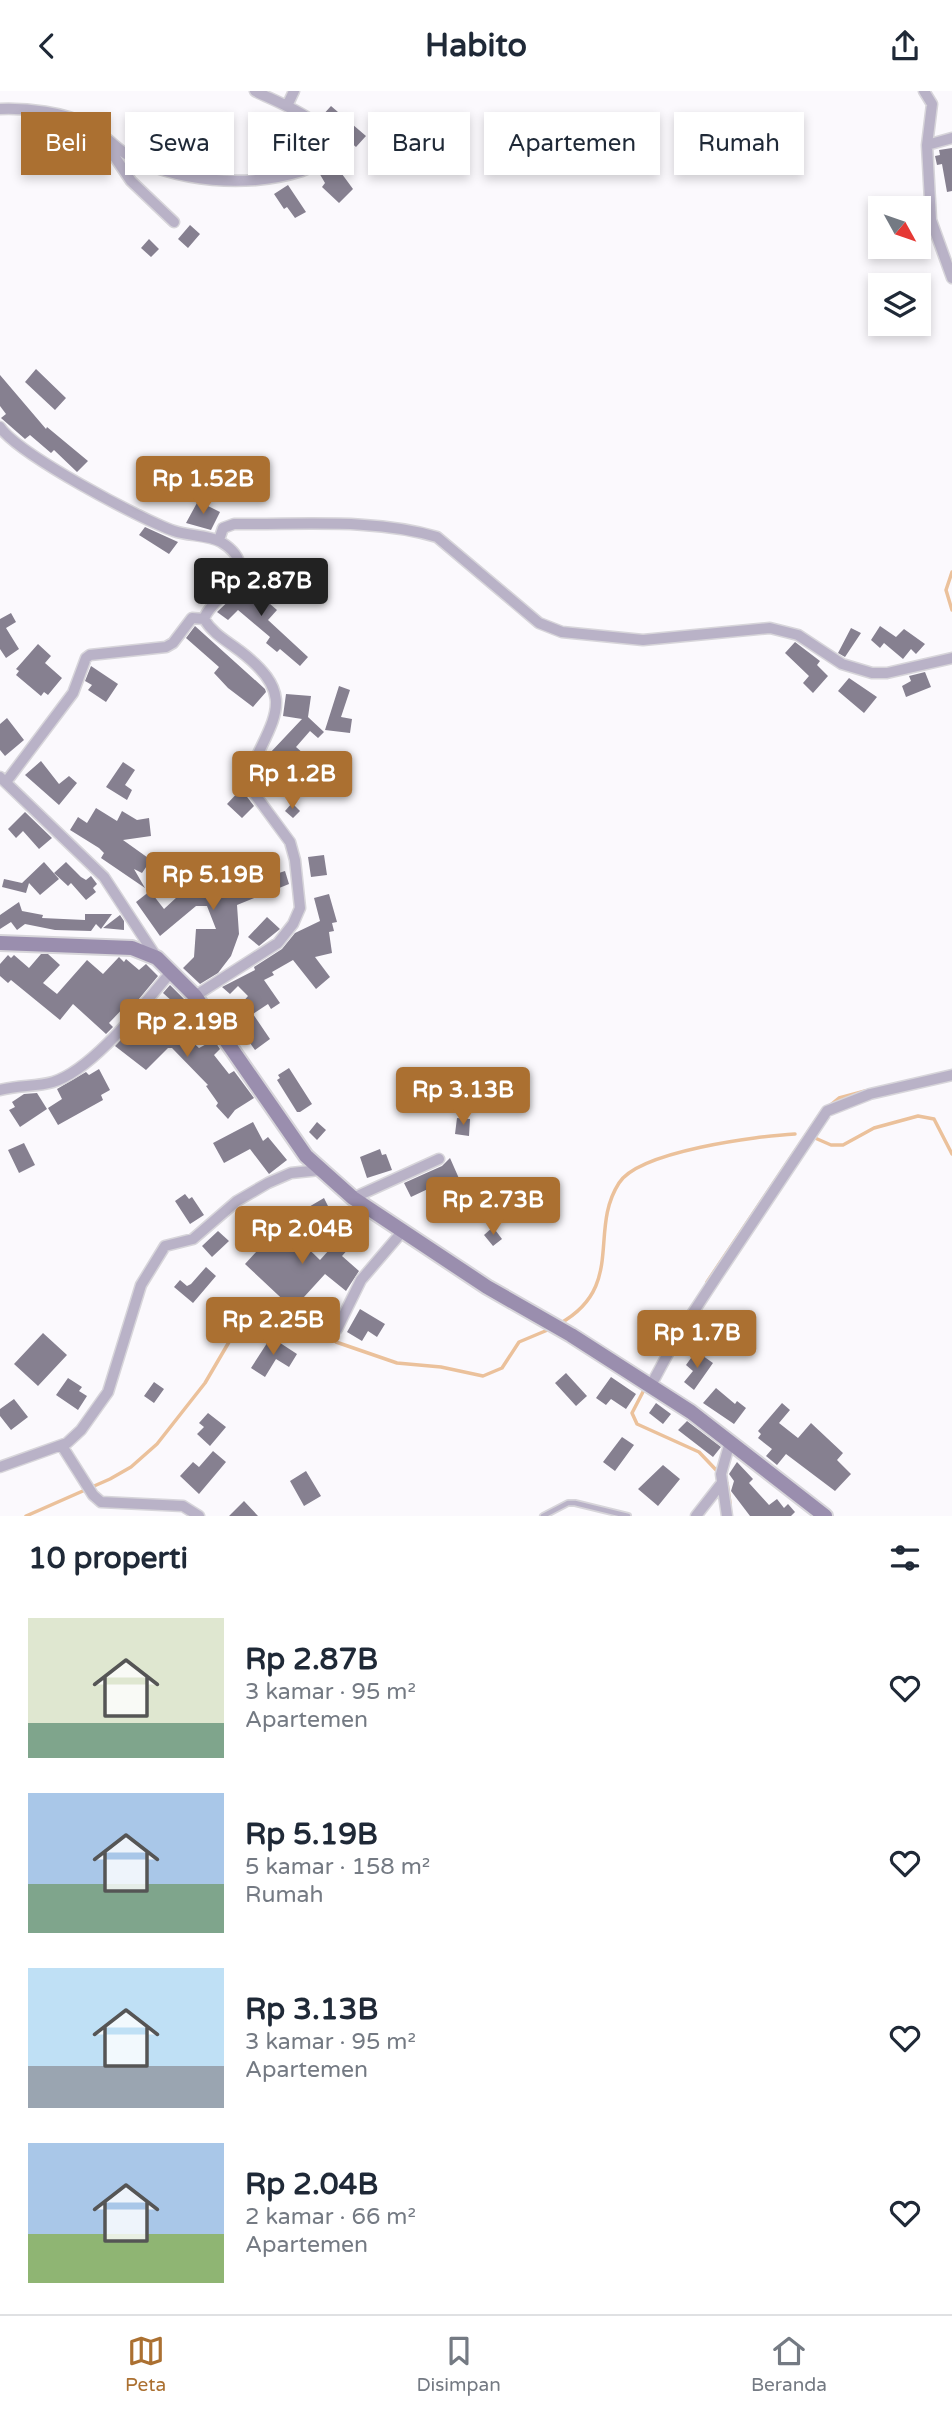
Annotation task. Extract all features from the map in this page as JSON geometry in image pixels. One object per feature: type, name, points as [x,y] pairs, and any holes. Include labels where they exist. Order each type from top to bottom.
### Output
[{"type":"main road","points":[[0,943],[132,948],[157,958],[195,996],[285,1129],[320,1170],[353,1198],[402,1232],[650,1387],[730,1442],[825,1516]]},
{"type":"street","points":[[111,142],[135,158],[207,181],[285,175],[316,163],[324,156],[328,141],[311,121],[255,91]]},
{"type":"street","points":[[287,106],[294,91]]},
{"type":"street","points":[[924,91],[932,104],[927,145],[931,220],[952,278]]},
{"type":"street","points":[[0,109],[30,112]]},
{"type":"street","points":[[927,145],[952,138]]},
{"type":"street","points":[[111,151],[131,181],[174,222]]},
{"type":"street","points":[[0,427],[12,442],[42,461],[162,525],[219,540],[237,556],[240,570],[237,577],[210,606],[204,619]]},
{"type":"street","points":[[219,540],[223,529],[234,524],[343,525],[417,532],[438,537],[540,623],[562,632],[605,639],[643,640],[770,628],[798,635],[842,664],[872,673],[887,673],[952,658]]},
{"type":"street","points":[[157,958],[104,877],[3,779],[73,693],[86,658],[90,655],[166,647],[173,643],[192,618],[204,619],[214,633],[259,666],[273,683],[275,717],[249,774],[248,785],[293,851],[300,908],[293,924],[278,943],[195,996]]},
{"type":"street","points":[[0,1090],[57,1081],[90,1058],[119,1031],[172,971]]},
{"type":"street","points":[[650,1387],[698,1305],[827,1111],[870,1094],[952,1075]]},
{"type":"street","points":[[353,1198],[439,1159]]},
{"type":"street","points":[[0,1467],[62,1446],[81,1430],[106,1398],[141,1285],[160,1252],[171,1243],[193,1240],[237,1201],[268,1183],[291,1173],[320,1170]]},
{"type":"street","points":[[337,1329],[361,1280],[402,1232]]},
{"type":"street","points":[[727,1516],[721,1484],[722,1464],[730,1442]]},
{"type":"street","points":[[62,1446],[93,1496],[101,1501],[183,1506],[199,1516]]},
{"type":"street","points":[[696,1516],[721,1484]]},
{"type":"lane","points":[[543,1516],[568,1503],[575,1503],[628,1516]]},
{"type":"building","points":[[331,106],[338,112],[326,112]]},
{"type":"building","points":[[354,126],[366,136],[356,147],[354,145]]},
{"type":"building","points":[[952,148],[952,191],[947,192],[942,164],[937,165],[935,156],[940,155],[939,150]]},
{"type":"building","points":[[320,175],[343,175],[353,189],[339,203],[322,187],[325,183]]},
{"type":"building","points":[[288,185],[306,212],[295,218],[287,207],[284,209],[274,194]]},
{"type":"building","points":[[190,225],[200,234],[188,248],[178,239]]},
{"type":"building","points":[[149,239],[159,249],[151,257],[141,248]]},
{"type":"building","points":[[36,369],[66,398],[55,410],[25,382]]},
{"type":"building","points":[[0,375],[46,429],[47,427],[88,461],[77,472],[54,450],[51,453],[30,435],[25,439],[1,418],[6,414],[0,406]]},
{"type":"building","points":[[198,501],[220,512],[211,530],[186,523]]},
{"type":"building","points":[[145,527],[178,542],[169,554],[139,535]]},
{"type":"building","points":[[257,574],[264,580],[255,591],[277,610],[268,620],[308,657],[300,666],[280,649],[277,652],[266,643],[270,637],[238,610],[228,620],[217,612]]},
{"type":"building","points":[[11,613],[16,622],[6,628],[19,649],[6,658],[0,649],[0,619]]},
{"type":"building","points":[[195,626],[265,689],[266,692],[253,707],[228,688],[214,673],[219,667],[186,638]]},
{"type":"building","points":[[880,626],[896,637],[904,629],[925,644],[916,654],[911,649],[903,659],[884,643],[880,648],[871,640]]},
{"type":"building","points":[[851,628],[861,633],[845,657],[838,653]]},
{"type":"building","points":[[795,642],[820,661],[817,665],[828,676],[813,693],[803,683],[809,676],[785,653]]},
{"type":"building","points":[[38,644],[51,656],[45,663],[62,678],[48,695],[44,692],[41,696],[16,675],[19,671],[16,669]]},
{"type":"building","points":[[91,666],[118,684],[106,702],[88,690],[92,685],[85,681]]},
{"type":"building","points":[[925,672],[931,687],[906,697],[902,686],[911,681],[909,676]]},
{"type":"building","points":[[849,678],[877,697],[864,713],[838,691]]},
{"type":"building","points":[[339,686],[350,690],[341,717],[352,719],[350,733],[325,730]]},
{"type":"building","points":[[286,694],[311,696],[308,717],[324,732],[318,738],[310,731],[296,747],[304,754],[288,772],[269,754],[302,719],[283,716]]},
{"type":"building","points":[[7,718],[24,740],[5,756],[0,750],[0,724]]},
{"type":"building","points":[[41,761],[59,784],[69,776],[77,783],[59,805],[25,775]]},
{"type":"building","points":[[123,762],[135,770],[125,785],[132,790],[127,800],[106,787]]},
{"type":"building","points":[[288,778],[300,789],[290,798],[279,787]]},
{"type":"building","points":[[241,789],[254,806],[242,818],[227,804]]},
{"type":"building","points":[[292,803],[300,811],[293,818],[285,811]]},
{"type":"building","points":[[96,808],[117,821],[122,811],[137,820],[149,818],[151,836],[123,840],[151,860],[142,873],[134,869],[145,888],[101,858],[104,853],[99,848],[70,830],[78,817],[87,823]]},
{"type":"building","points":[[25,812],[52,838],[39,849],[23,831],[16,838],[8,829]]},
{"type":"building","points":[[244,855],[254,881],[285,871],[289,884],[237,905],[239,934],[231,956],[218,973],[200,984],[183,968],[194,957],[196,929],[216,929],[207,906],[196,906],[160,936],[136,902],[150,891],[164,909],[190,885],[206,881],[202,871]]},
{"type":"building","points":[[324,855],[327,875],[311,877],[308,857]]},
{"type":"building","points":[[180,858],[188,862],[178,887],[169,884]]},
{"type":"building","points":[[44,862],[59,879],[40,895],[29,883],[26,893],[2,887],[4,879],[22,883]]},
{"type":"building","points":[[66,862],[81,877],[86,880],[91,876],[97,884],[93,888],[96,892],[86,900],[71,883],[68,886],[54,873]]},
{"type":"building","points":[[329,894],[337,922],[332,923],[334,931],[329,932],[332,953],[315,957],[330,977],[316,989],[293,960],[272,972],[274,975],[264,980],[280,1003],[271,1009],[268,1004],[253,1014],[270,1039],[255,1050],[234,1021],[237,1019],[233,1013],[248,996],[238,986],[230,994],[222,987],[255,970],[254,967],[282,949],[295,933],[320,921],[314,898]]},
{"type":"building","points":[[19,902],[22,911],[43,915],[42,918],[85,920],[85,914],[112,914],[101,929],[96,924],[91,931],[55,930],[25,924],[17,930],[11,922],[0,929],[0,915]]},
{"type":"building","points":[[120,915],[124,921],[124,930],[103,928]]},
{"type":"building","points":[[267,917],[280,929],[259,946],[248,937]]},
{"type":"building","points":[[41,954],[48,954],[60,965],[43,983],[57,994],[87,960],[103,974],[119,957],[124,962],[126,959],[139,970],[146,964],[158,976],[134,1005],[130,1001],[109,1023],[113,1027],[106,1034],[73,1004],[60,1020],[11,980],[8,983],[0,976],[0,964],[8,955],[11,958],[14,955],[29,968]]},
{"type":"building","points":[[170,985],[186,1001],[167,1022],[160,1015],[173,1002],[163,993]]},
{"type":"building","points":[[193,1010],[201,1022],[186,1036],[199,1048],[214,1040],[220,1049],[214,1055],[229,1074],[234,1071],[254,1098],[235,1110],[228,1119],[216,1106],[218,1103],[206,1086],[208,1085],[172,1048],[168,1048],[146,1070],[115,1046],[139,1021],[150,1032],[159,1023],[163,1028]]},
{"type":"building","points":[[289,1068],[312,1104],[300,1112],[297,1112],[277,1080],[280,1078],[278,1075]]},
{"type":"building","points":[[99,1069],[110,1090],[101,1095],[103,1100],[58,1125],[48,1108],[62,1099],[57,1089],[86,1072],[89,1075]]},
{"type":"building","points":[[37,1093],[47,1109],[20,1127],[9,1110],[15,1107],[12,1102],[24,1094]]},
{"type":"building","points":[[457,1118],[470,1119],[469,1136],[455,1134]]},
{"type":"building","points":[[253,1122],[263,1141],[268,1137],[287,1160],[269,1174],[250,1149],[224,1163],[213,1143]]},
{"type":"building","points":[[317,1122],[326,1130],[317,1140],[309,1132]]},
{"type":"building","points":[[24,1143],[35,1165],[19,1173],[8,1150]]},
{"type":"building","points":[[380,1149],[382,1155],[386,1154],[392,1170],[367,1178],[360,1157]]},
{"type":"building","points":[[450,1158],[461,1183],[433,1195],[430,1188],[411,1197],[404,1183],[442,1166]]},
{"type":"building","points":[[185,1194],[189,1199],[192,1197],[204,1215],[190,1224],[175,1201]]},
{"type":"building","points":[[324,1198],[330,1210],[313,1220],[307,1208]]},
{"type":"building","points":[[493,1227],[502,1239],[493,1246],[484,1235]]},
{"type":"building","points":[[349,1228],[359,1237],[342,1256],[359,1271],[346,1291],[325,1274],[293,1309],[245,1264],[269,1238],[275,1244],[288,1229],[320,1260]]},
{"type":"building","points":[[218,1231],[229,1241],[212,1257],[202,1246]]},
{"type":"building","points":[[206,1267],[216,1276],[193,1303],[174,1287],[180,1280],[187,1286],[191,1284]]},
{"type":"building","points":[[360,1309],[385,1324],[377,1337],[368,1331],[362,1341],[347,1332]]},
{"type":"building","points":[[43,1333],[67,1355],[38,1386],[14,1364]]},
{"type":"building","points":[[271,1337],[297,1354],[289,1367],[276,1359],[265,1377],[251,1368]]},
{"type":"building","points":[[696,1351],[713,1363],[694,1390],[684,1382],[693,1371],[686,1365]]},
{"type":"building","points":[[566,1373],[587,1396],[576,1406],[555,1383]]},
{"type":"building","points":[[611,1377],[636,1394],[626,1409],[611,1399],[606,1405],[596,1398]]},
{"type":"building","points":[[68,1378],[82,1387],[79,1391],[87,1396],[78,1410],[56,1395]]},
{"type":"building","points":[[154,1382],[164,1389],[154,1403],[144,1396]]},
{"type":"building","points":[[716,1388],[735,1404],[737,1401],[746,1408],[734,1424],[703,1403]]},
{"type":"building","points":[[14,1399],[28,1417],[11,1430],[0,1416],[0,1409]]},
{"type":"building","points":[[656,1403],[671,1414],[663,1424],[649,1413]]},
{"type":"building","points":[[782,1403],[790,1410],[779,1423],[798,1438],[811,1423],[843,1453],[837,1460],[851,1474],[835,1491],[786,1454],[777,1465],[766,1456],[772,1449],[758,1438],[761,1434],[758,1431]]},
{"type":"building","points":[[208,1413],[226,1427],[210,1446],[197,1434],[204,1427],[199,1423]]},
{"type":"building","points":[[687,1421],[721,1447],[713,1457],[678,1430]]},
{"type":"building","points":[[622,1437],[634,1445],[615,1471],[603,1462]]},
{"type":"building","points":[[213,1451],[226,1462],[199,1494],[180,1476],[193,1462],[199,1467]]},
{"type":"building","points":[[737,1462],[753,1479],[749,1483],[769,1505],[777,1499],[784,1508],[788,1504],[795,1512],[791,1516],[750,1516],[731,1491],[734,1481],[729,1474]]},
{"type":"building","points":[[663,1465],[680,1479],[658,1506],[638,1489]]},
{"type":"building","points":[[306,1471],[321,1496],[304,1506],[290,1481]]},
{"type":"building","points":[[244,1501],[258,1516],[229,1516]]},
{"type":"waterway","points":[[952,572],[946,590],[952,610]]},
{"type":"waterway","points":[[828,1107],[839,1098],[865,1091]]},
{"type":"waterway","points":[[707,1282],[822,1111]]},
{"type":"waterway","points":[[815,1138],[831,1145],[843,1145],[874,1128],[918,1116],[934,1119],[952,1154]]},
{"type":"waterway","points":[[559,1324],[580,1309],[592,1293],[599,1276],[610,1201],[619,1183],[631,1172],[650,1162],[701,1147],[795,1134]]},
{"type":"waterway","points":[[26,1516],[110,1479],[131,1467],[157,1444],[205,1383],[229,1342],[254,1310],[263,1305],[274,1306],[311,1321],[336,1342],[397,1363],[441,1367],[483,1376],[502,1368],[519,1342],[550,1329]]},
{"type":"waterway","points":[[645,1388],[632,1413],[637,1424],[699,1452],[718,1472]]},
{"type":"waterway","points":[[727,1483],[730,1503]]}]
